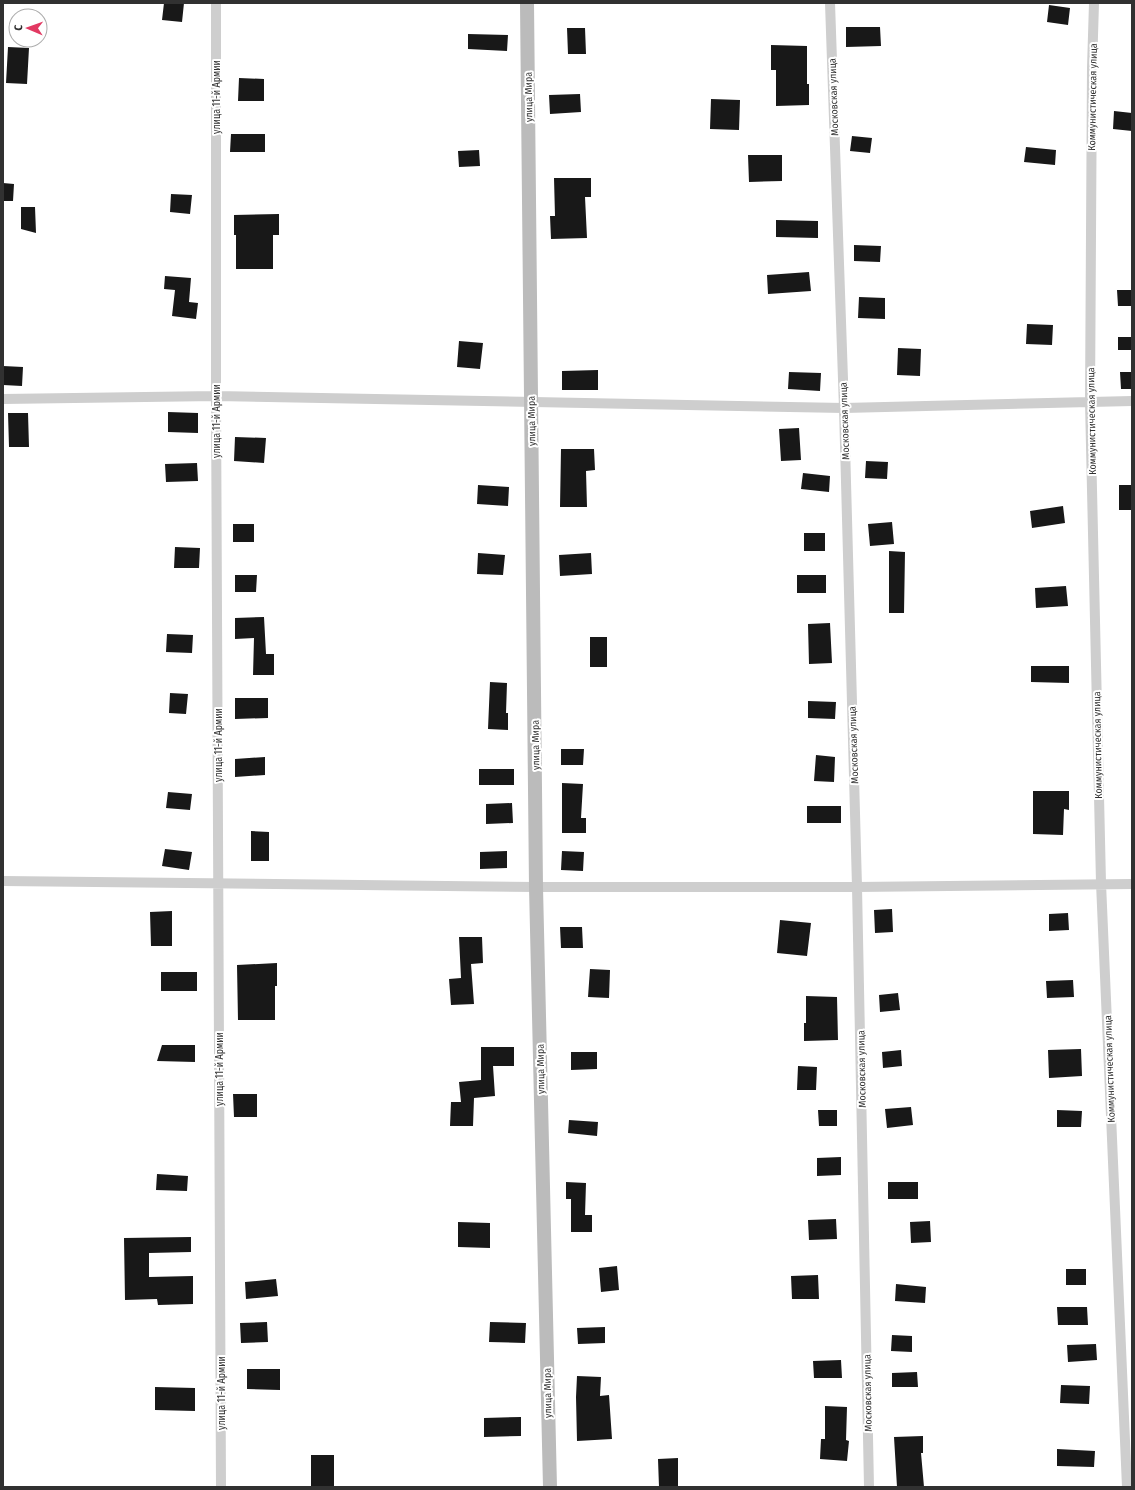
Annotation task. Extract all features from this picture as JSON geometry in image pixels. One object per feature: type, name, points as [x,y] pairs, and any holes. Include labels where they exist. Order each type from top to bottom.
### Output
[{"type":"street","name":"улица 11-й Армии","points":[[216,3],[216,396],[221,1487]]},
{"type":"street","name":"улица Мира","points":[[527,3],[536,887],[550,1487]]},
{"type":"street","name":"Московская улица","points":[[830,3],[844,408],[857,887],[869,1487]]},
{"type":"street","name":"Коммунистическая улица","points":[[1094,3],[1092,68],[1090,402],[1100,883],[1127,1487]]},
{"type":"street","points":[[3,398],[216,396],[844,408],[1132,401]]},
{"type":"street","points":[[3,881],[536,887],[857,887],[1100,883],[1132,884]]},
{"type":"building","points":[[164,3],[184,3],[182,22],[162,20]]},
{"type":"building","points":[[1049,5],[1070,8],[1068,25],[1047,22]]},
{"type":"building","points":[[846,27],[880,27],[881,46],[846,47]]},
{"type":"building","points":[[567,28],[585,28],[586,54],[568,54]]},
{"type":"building","points":[[468,34],[508,35],[507,51],[468,49]]},
{"type":"building","points":[[771,45],[807,46],[807,84],[809,84],[809,105],[776,106],[776,70],[771,70]]},
{"type":"building","points":[[8,47],[29,48],[27,84],[6,83]]},
{"type":"building","points":[[239,78],[264,79],[264,101],[238,101]]},
{"type":"building","points":[[580,94],[581,112],[550,114],[549,95]]},
{"type":"building","points":[[711,99],[740,100],[739,130],[710,129]]},
{"type":"building","points":[[1114,111],[1132,113],[1132,131],[1113,129]]},
{"type":"building","points":[[231,134],[265,134],[265,152],[230,152]]},
{"type":"building","points":[[852,136],[872,138],[870,153],[850,151]]},
{"type":"building","points":[[1026,147],[1056,150],[1055,165],[1024,162]]},
{"type":"building","points":[[479,150],[480,166],[459,167],[458,151]]},
{"type":"building","points":[[748,155],[782,155],[782,181],[749,182]]},
{"type":"building","points":[[554,178],[591,178],[591,197],[585,197],[587,238],[551,239],[550,216],[555,216]]},
{"type":"building","points":[[3,183],[14,184],[13,201],[3,201]]},
{"type":"building","points":[[171,194],[192,195],[190,214],[170,212]]},
{"type":"building","points":[[21,207],[35,207],[36,233],[21,229]]},
{"type":"building","points":[[279,214],[279,235],[273,235],[273,269],[236,269],[236,235],[234,235],[234,215]]},
{"type":"building","points":[[776,220],[818,221],[818,238],[776,237]]},
{"type":"building","points":[[854,245],[881,246],[880,262],[854,261]]},
{"type":"building","points":[[809,272],[811,291],[768,294],[767,275]]},
{"type":"building","points":[[165,276],[191,278],[189,302],[198,303],[196,319],[172,316],[175,290],[164,289]]},
{"type":"building","points":[[1117,290],[1132,290],[1132,306],[1118,306]]},
{"type":"building","points":[[859,297],[885,298],[885,319],[858,318]]},
{"type":"building","points":[[1027,324],[1053,325],[1052,345],[1026,344]]},
{"type":"building","points":[[1118,337],[1132,337],[1132,350],[1118,350]]},
{"type":"building","points":[[459,341],[483,343],[480,369],[457,367]]},
{"type":"building","points":[[898,348],[921,349],[920,376],[897,375]]},
{"type":"building","points":[[3,366],[23,367],[22,386],[3,385]]},
{"type":"building","points":[[598,370],[598,390],[562,390],[562,371]]},
{"type":"building","points":[[789,372],[821,373],[820,391],[788,389]]},
{"type":"building","points":[[1120,372],[1132,372],[1132,389],[1121,389]]},
{"type":"building","points":[[168,412],[198,413],[198,433],[168,432]]},
{"type":"building","points":[[8,413],[28,413],[29,447],[9,447]]},
{"type":"building","points":[[799,428],[801,460],[781,461],[779,429]]},
{"type":"building","points":[[235,437],[266,438],[264,463],[234,461]]},
{"type":"building","points":[[561,449],[594,449],[595,470],[586,471],[587,507],[560,507]]},
{"type":"building","points":[[866,461],[888,462],[887,479],[865,478]]},
{"type":"building","points":[[197,463],[198,481],[166,482],[165,464]]},
{"type":"building","points":[[803,473],[830,476],[829,492],[801,489]]},
{"type":"building","points":[[478,485],[509,487],[508,506],[477,504]]},
{"type":"building","points":[[1119,485],[1132,485],[1132,510],[1119,510]]},
{"type":"building","points":[[1063,506],[1065,523],[1032,528],[1030,511]]},
{"type":"building","points":[[892,522],[894,544],[870,546],[868,524]]},
{"type":"building","points":[[233,524],[254,524],[254,542],[233,542]]},
{"type":"building","points":[[804,533],[825,533],[825,551],[804,551]]},
{"type":"building","points":[[175,547],[200,548],[199,568],[174,568]]},
{"type":"building","points":[[889,551],[905,552],[904,613],[889,613]]},
{"type":"building","points":[[478,553],[505,555],[503,575],[477,574]]},
{"type":"building","points":[[591,553],[592,574],[560,576],[559,555]]},
{"type":"building","points":[[235,575],[257,575],[256,592],[235,592]]},
{"type":"building","points":[[797,575],[826,575],[826,593],[797,593]]},
{"type":"building","points":[[1066,586],[1068,606],[1036,608],[1035,588]]},
{"type":"building","points":[[264,617],[266,654],[274,654],[274,675],[253,675],[254,638],[235,639],[235,618]]},
{"type":"building","points":[[830,623],[832,663],[809,664],[808,624]]},
{"type":"building","points":[[167,634],[193,635],[192,653],[166,652]]},
{"type":"building","points":[[590,637],[607,637],[607,667],[590,667]]},
{"type":"building","points":[[1031,666],[1069,666],[1069,683],[1031,682]]},
{"type":"building","points":[[490,682],[507,683],[506,713],[508,713],[508,730],[488,729]]},
{"type":"building","points":[[170,693],[188,694],[186,714],[169,713]]},
{"type":"building","points":[[235,698],[268,698],[268,718],[235,719]]},
{"type":"building","points":[[808,701],[836,702],[835,719],[808,718]]},
{"type":"building","points":[[561,749],[584,749],[583,765],[561,765]]},
{"type":"building","points":[[816,755],[835,757],[834,782],[814,781]]},
{"type":"building","points":[[265,757],[265,775],[235,777],[235,759]]},
{"type":"building","points":[[479,769],[514,769],[514,785],[479,785]]},
{"type":"building","points":[[562,783],[583,784],[581,818],[586,818],[586,833],[562,833]]},
{"type":"building","points":[[1033,791],[1069,791],[1069,810],[1064,809],[1063,835],[1033,834]]},
{"type":"building","points":[[168,792],[192,794],[190,810],[166,808]]},
{"type":"building","points":[[512,803],[513,823],[486,824],[486,804]]},
{"type":"building","points":[[807,806],[841,806],[841,823],[807,823]]},
{"type":"building","points":[[251,831],[269,832],[269,861],[251,861]]},
{"type":"building","points":[[165,849],[192,852],[189,870],[162,866]]},
{"type":"building","points":[[507,851],[507,868],[480,869],[480,852]]},
{"type":"building","points":[[562,851],[584,852],[583,871],[561,870]]},
{"type":"building","points":[[892,909],[893,932],[875,933],[874,910]]},
{"type":"building","points":[[172,911],[172,946],[151,946],[150,912]]},
{"type":"building","points":[[1068,913],[1069,930],[1049,931],[1049,914]]},
{"type":"building","points":[[780,920],[811,923],[807,956],[777,953]]},
{"type":"building","points":[[560,927],[582,927],[583,948],[561,948]]},
{"type":"building","points":[[459,937],[482,937],[483,963],[471,964],[474,1004],[451,1005],[449,979],[461,978]]},
{"type":"building","points":[[277,963],[275,1020],[238,1020],[237,965]]},
{"type":"building","points":[[590,969],[610,970],[609,998],[588,997]]},
{"type":"building","points":[[161,972],[197,972],[197,991],[161,991]]},
{"type":"building","points":[[1073,980],[1074,997],[1047,998],[1046,981]]},
{"type":"building","points":[[898,993],[900,1010],[880,1012],[879,995]]},
{"type":"building","points":[[806,996],[837,997],[838,1040],[804,1041]]},
{"type":"building","points":[[162,1045],[195,1045],[195,1062],[157,1061]]},
{"type":"building","points":[[481,1047],[514,1047],[514,1066],[493,1066],[495,1096],[474,1098],[473,1126],[450,1126],[451,1102],[461,1102],[459,1082],[481,1080]]},
{"type":"building","points":[[1081,1049],[1082,1076],[1049,1078],[1048,1050]]},
{"type":"building","points":[[901,1050],[902,1066],[883,1068],[882,1052]]},
{"type":"building","points":[[571,1052],[597,1052],[597,1069],[571,1070]]},
{"type":"building","points":[[798,1066],[817,1067],[816,1090],[797,1090]]},
{"type":"building","points":[[233,1094],[257,1094],[257,1117],[234,1117]]},
{"type":"building","points":[[911,1107],[913,1125],[887,1128],[885,1109]]},
{"type":"building","points":[[818,1110],[837,1110],[837,1126],[819,1126]]},
{"type":"building","points":[[1057,1110],[1082,1111],[1081,1127],[1057,1127]]},
{"type":"building","points":[[569,1120],[598,1122],[597,1136],[568,1133]]},
{"type":"building","points":[[841,1157],[841,1175],[817,1176],[817,1158]]},
{"type":"building","points":[[157,1174],[188,1176],[187,1191],[156,1190]]},
{"type":"building","points":[[566,1182],[586,1183],[585,1215],[592,1215],[592,1232],[571,1232],[571,1199],[566,1199]]},
{"type":"building","points":[[888,1182],[918,1182],[918,1199],[888,1199]]},
{"type":"building","points":[[836,1219],[837,1239],[809,1240],[808,1220]]},
{"type":"building","points":[[930,1221],[931,1242],[911,1243],[910,1222]]},
{"type":"building","points":[[458,1222],[490,1223],[490,1248],[458,1247]]},
{"type":"building","points":[[191,1237],[191,1252],[149,1253],[149,1277],[193,1276],[193,1304],[158,1305],[157,1299],[125,1300],[124,1238]]},
{"type":"building","points":[[617,1266],[619,1290],[601,1292],[599,1268]]},
{"type":"building","points":[[1066,1269],[1086,1269],[1086,1285],[1066,1285]]},
{"type":"building","points":[[818,1275],[819,1299],[792,1299],[791,1276]]},
{"type":"building","points":[[276,1279],[278,1296],[246,1299],[245,1282]]},
{"type":"building","points":[[896,1284],[926,1287],[925,1303],[895,1301]]},
{"type":"building","points":[[1057,1307],[1087,1307],[1088,1325],[1058,1325]]},
{"type":"building","points":[[267,1322],[268,1342],[241,1343],[240,1323]]},
{"type":"building","points":[[490,1322],[526,1323],[525,1343],[489,1342]]},
{"type":"building","points":[[605,1327],[605,1343],[578,1344],[577,1328]]},
{"type":"building","points":[[892,1335],[912,1336],[912,1352],[891,1351]]},
{"type":"building","points":[[1096,1344],[1097,1360],[1068,1362],[1067,1345]]},
{"type":"building","points":[[841,1360],[842,1378],[814,1378],[813,1361]]},
{"type":"building","points":[[247,1369],[280,1369],[280,1390],[247,1389]]},
{"type":"building","points":[[917,1372],[918,1387],[892,1387],[892,1373]]},
{"type":"building","points":[[577,1376],[601,1377],[600,1396],[609,1395],[612,1439],[577,1441]]},
{"type":"building","points":[[1061,1385],[1090,1386],[1089,1404],[1060,1403]]},
{"type":"building","points":[[155,1387],[195,1388],[195,1411],[155,1410]]},
{"type":"building","points":[[825,1406],[847,1407],[846,1440],[849,1441],[847,1461],[820,1459],[821,1439],[825,1439]]},
{"type":"building","points":[[521,1417],[521,1436],[484,1437],[484,1418]]},
{"type":"building","points":[[923,1436],[923,1453],[921,1453],[924,1487],[897,1487],[894,1437]]},
{"type":"building","points":[[1057,1449],[1095,1451],[1094,1467],[1057,1466]]},
{"type":"building","points":[[311,1455],[334,1455],[334,1487],[311,1487]]},
{"type":"building","points":[[678,1458],[678,1487],[659,1487],[658,1459]]}]
